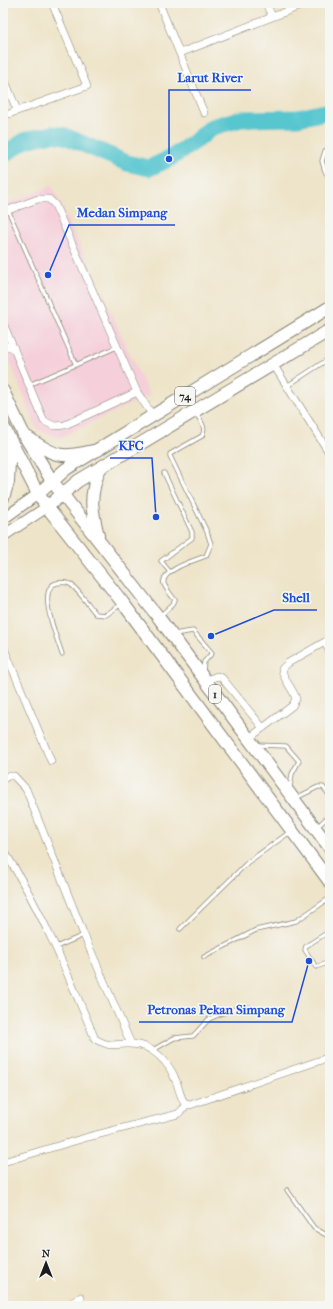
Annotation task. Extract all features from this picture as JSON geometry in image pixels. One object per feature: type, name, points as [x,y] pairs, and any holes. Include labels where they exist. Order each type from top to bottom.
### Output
[{"type":"main road","name":"74","points":[[3,519],[38,494],[66,469],[330,307]]},
{"type":"main road","name":"74","points":[[3,536],[47,507],[78,481],[194,410],[330,330]]},
{"type":"main road","name":"1","points":[[3,391],[24,435],[52,481],[159,618],[251,742],[328,842]]},
{"type":"main road","name":"1","points":[[3,426],[38,494],[47,507],[123,603],[330,882]]},
{"type":"main road","points":[[24,435],[48,453],[63,456],[98,450]]},
{"type":"main road","points":[[3,498],[8,482],[10,440]]},
{"type":"main road","points":[[99,541],[91,502],[92,488],[100,468]]},
{"type":"street","points":[[3,116],[87,86],[52,3]]},
{"type":"street","points":[[159,3],[204,113]]},
{"type":"street","points":[[266,3],[272,17]]},
{"type":"street","points":[[180,53],[308,3]]},
{"type":"street","points":[[3,76],[17,110]]},
{"type":"street","points":[[6,211],[38,199],[49,199],[55,205],[137,392],[153,416]]},
{"type":"street","points":[[3,323],[44,421],[54,426],[65,424],[137,392]]},
{"type":"street","points":[[3,345],[14,348]]},
{"type":"street","points":[[273,364],[330,454]]},
{"type":"street","points":[[251,742],[262,728],[292,706],[296,699],[294,691],[282,675],[282,669],[288,663],[327,641],[330,653]]},
{"type":"street","points":[[3,646],[51,761]]},
{"type":"street","points":[[204,679],[217,676],[222,678],[262,728]]},
{"type":"street","points":[[3,779],[8,776],[14,776],[26,789],[84,936],[131,1044]]},
{"type":"street","points":[[3,849],[20,876],[56,947],[95,1038],[107,1045],[120,1046],[131,1044],[153,1050],[163,1059],[172,1073],[185,1104],[184,1108],[178,1114],[88,1137],[3,1162]]},
{"type":"street","points":[[185,1104],[190,1105],[330,1057]]},
{"type":"street","points":[[67,1306],[82,1297]]},
{"type":"lane","points":[[330,148],[325,151],[322,161],[325,171],[330,179]]},
{"type":"lane","points":[[325,171],[330,168]]},
{"type":"lane","points":[[6,211],[76,365]]},
{"type":"lane","points":[[29,386],[118,347]]},
{"type":"lane","points":[[287,386],[330,358]]},
{"type":"lane","points":[[159,618],[175,600],[164,583],[164,577],[169,571],[206,556],[211,544],[207,532],[170,456],[170,454],[202,436],[204,427],[194,410]]},
{"type":"lane","points":[[164,473],[192,532],[192,538],[161,561],[169,571]]},
{"type":"lane","points":[[62,654],[48,610],[49,590],[54,584],[62,582],[71,584],[96,614],[102,616],[106,615],[123,603]]},
{"type":"lane","points":[[169,633],[182,634],[193,630],[212,653],[204,662],[204,679]]},
{"type":"lane","points":[[251,742],[286,746],[299,761],[292,774],[292,795],[318,787],[323,787],[330,796]]},
{"type":"lane","points":[[316,828],[330,815]]},
{"type":"lane","points":[[180,929],[248,862],[292,831]]},
{"type":"lane","points":[[204,957],[256,930],[296,920],[330,898]]},
{"type":"lane","points":[[330,931],[306,946],[305,950],[316,967],[330,962]]},
{"type":"lane","points":[[56,947],[84,936]]},
{"type":"lane","points":[[153,1050],[174,1038],[193,1036],[209,1019],[230,1010],[248,1007]]},
{"type":"lane","points":[[287,1190],[314,1228],[330,1237]]},
{"type":"shaded area","points":[[52,186],[149,395],[59,438],[37,429],[3,344],[3,205]]},
{"type":"waterway","points":[[3,155],[26,140],[52,134],[65,136],[127,163],[149,168],[169,159],[197,140],[212,127],[241,119],[298,118],[330,111]]},
{"type":"place","name":"Larut River","points":[[169,159]]},
{"type":"place","name":"Medan Simpang","points":[[48,275]]},
{"type":"place","name":"KFC","points":[[156,517]]},
{"type":"place","name":"Shell","points":[[211,636]]},
{"type":"place","name":"Petronas Pekan Simpang","points":[[309,961]]}]
